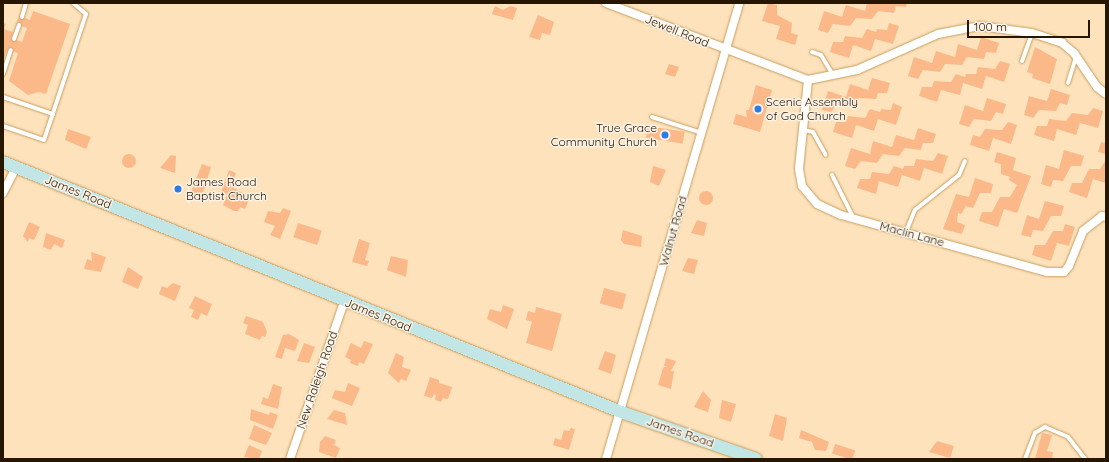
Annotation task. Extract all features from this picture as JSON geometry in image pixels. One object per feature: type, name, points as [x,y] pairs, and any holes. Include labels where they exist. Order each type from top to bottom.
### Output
[{"type":"main road","name":"James Road","points":[[3,162],[344,302],[621,412],[756,459]]},
{"type":"street","name":"Jewell Road","points":[[606,3],[726,51],[808,80]]},
{"type":"street","name":"Walnut Road","points":[[606,459],[621,412],[739,3]]},
{"type":"street","points":[[808,80],[857,70],[938,34],[980,26],[1032,33],[1062,43],[1076,56],[1097,87],[1106,94]]},
{"type":"street","name":"Maclin Lane","points":[[808,80],[799,169],[802,186],[817,204],[853,218],[1047,272],[1064,272],[1069,266],[1083,231],[1102,216],[1106,217]]},
{"type":"street","points":[[3,193],[16,167]]},
{"type":"street","name":"New Raleigh Road","points":[[290,459],[344,302]]},
{"type":"lane","points":[[22,17],[26,3]]},
{"type":"lane","points":[[3,126],[44,140],[86,14],[73,3]]},
{"type":"lane","points":[[14,39],[19,25]]},
{"type":"lane","points":[[1022,61],[1032,33]]},
{"type":"lane","points":[[3,74],[11,50]]},
{"type":"lane","points":[[812,52],[821,55],[833,74]]},
{"type":"lane","points":[[1068,83],[1076,56]]},
{"type":"lane","points":[[3,98],[53,114]]},
{"type":"lane","points":[[652,117],[702,133]]},
{"type":"lane","points":[[803,130],[813,132],[826,155]]},
{"type":"lane","points":[[906,232],[915,210],[959,175],[965,161]]},
{"type":"lane","points":[[832,174],[853,218]]},
{"type":"lane","points":[[1025,459],[1035,433],[1045,427],[1068,437],[1085,459]]},
{"type":"building","points":[[768,3],[777,5],[777,15],[792,23],[791,33],[798,35],[795,45],[776,39],[780,26],[762,21]]},
{"type":"building","points":[[867,3],[907,3],[906,7],[896,6],[894,13],[878,11],[872,19],[856,18],[850,26],[833,24],[828,33],[818,30],[824,11],[842,17],[846,5],[865,11]]},
{"type":"building","points":[[495,6],[503,10],[510,6],[517,8],[513,20],[492,14]]},
{"type":"building","points":[[33,11],[70,24],[46,94],[39,92],[28,95],[9,81],[18,53],[8,49],[3,61],[3,23],[6,24],[4,29],[13,32],[11,38],[22,42],[27,28],[16,24],[19,16],[30,20]]},
{"type":"building","points":[[538,15],[554,22],[550,35],[542,33],[540,40],[529,37]]},
{"type":"building","points":[[889,23],[899,26],[893,44],[875,39],[871,51],[853,45],[849,58],[830,52],[833,42],[843,42],[845,36],[862,38],[867,29],[876,32],[877,29],[887,30]]},
{"type":"building","points":[[981,37],[999,43],[996,53],[986,52],[984,59],[967,57],[962,65],[945,64],[940,72],[923,70],[918,79],[908,76],[914,57],[932,63],[936,51],[955,57],[958,44],[977,50]]},
{"type":"building","points":[[1035,47],[1057,59],[1050,84],[1032,78],[1033,74],[1027,72]]},
{"type":"building","points":[[1000,61],[1010,64],[1004,82],[986,76],[982,89],[963,83],[960,95],[941,90],[937,102],[919,96],[922,87],[932,87],[934,81],[951,82],[956,74],[965,77],[966,74],[976,74],[978,67],[995,69]]},
{"type":"building","points":[[669,64],[679,67],[675,77],[665,74]]},
{"type":"building","points":[[872,78],[890,83],[887,93],[878,93],[876,99],[859,98],[854,106],[837,104],[831,112],[822,110],[828,91],[846,97],[850,84],[868,90]]},
{"type":"building","name":"Scenic Assembly of God Church","points":[[756,85],[772,90],[760,132],[733,124],[736,114],[747,117],[746,110],[749,110]]},
{"type":"building","points":[[1051,89],[1070,95],[1067,105],[1060,103],[1056,111],[1039,110],[1033,118],[1024,115],[1029,96],[1047,101]]},
{"type":"building","points":[[987,98],[1006,104],[1003,114],[996,112],[991,121],[974,119],[969,127],[959,124],[965,105],[983,111]]},
{"type":"building","points":[[893,103],[902,107],[896,125],[878,119],[874,131],[856,125],[852,138],[833,132],[836,122],[846,122],[848,116],[865,118],[870,109],[880,112],[881,109],[891,110]]},
{"type":"building","points":[[1093,108],[1103,111],[1098,128],[1080,123],[1076,135],[1057,129],[1054,141],[1034,135],[1037,126],[1047,126],[1049,119],[1066,121],[1072,113],[1088,115]]},
{"type":"building","points":[[1008,122],[1017,125],[1011,144],[993,138],[989,151],[970,145],[973,135],[980,137],[985,129],[1002,130]]},
{"type":"building","name":"True Grace Community Church","points":[[648,126],[685,132],[683,144],[646,138]]},
{"type":"building","points":[[918,128],[936,134],[933,143],[923,143],[921,150],[905,148],[899,156],[883,154],[877,163],[861,161],[855,169],[845,166],[851,148],[870,154],[873,141],[892,147],[896,135],[914,140]]},
{"type":"building","points":[[68,129],[91,137],[86,149],[65,140]]},
{"type":"building","points":[[1101,142],[1106,143],[1106,154],[1098,152]]},
{"type":"building","points":[[1064,150],[1084,156],[1081,166],[1071,166],[1063,181],[1053,180],[1051,187],[1041,184],[1046,165],[1059,169]]},
{"type":"building","points":[[997,152],[1016,158],[1013,170],[1031,176],[1017,213],[1004,209],[998,227],[979,221],[982,212],[992,212],[1000,197],[1010,197],[1017,185],[1009,180],[1010,177],[1001,174],[1001,164],[994,162]]},
{"type":"building","points":[[938,153],[948,156],[942,174],[924,168],[920,181],[902,175],[898,187],[879,181],[876,194],[857,188],[860,179],[870,179],[872,172],[889,174],[894,166],[903,169],[904,166],[914,166],[916,159],[933,161]]},
{"type":"building","points":[[129,154],[134,156],[136,161],[134,166],[129,168],[124,166],[122,161],[124,156]]},
{"type":"building","points":[[171,155],[176,156],[175,173],[160,168]]},
{"type":"building","points":[[1106,160],[1106,183],[1093,179],[1087,198],[1069,192],[1072,183],[1082,183],[1089,169],[1100,169]]},
{"type":"building","points":[[202,164],[211,167],[202,196],[191,192]]},
{"type":"building","points":[[653,166],[666,170],[659,186],[650,182]]},
{"type":"building","points":[[229,170],[236,173],[228,193],[232,187],[250,197],[245,209],[240,207],[238,211],[234,211],[223,205],[227,195],[221,192]]},
{"type":"building","points":[[975,178],[993,184],[991,193],[980,193],[973,208],[966,206],[961,214],[958,213],[957,222],[965,225],[962,234],[943,229],[956,194],[969,197]]},
{"type":"building","points":[[706,191],[711,193],[713,198],[711,203],[706,205],[701,203],[699,198],[701,193]]},
{"type":"building","points":[[1045,201],[1064,206],[1061,216],[1051,216],[1043,231],[1033,230],[1031,237],[1021,235],[1027,215],[1039,219]]},
{"type":"building","points":[[283,208],[291,211],[280,239],[270,235],[275,226],[264,222],[268,211],[280,213]]},
{"type":"building","points":[[697,220],[707,223],[704,236],[691,233]]},
{"type":"building","points":[[29,222],[40,227],[34,240],[29,238],[28,242],[23,236]]},
{"type":"building","points":[[298,223],[322,231],[317,245],[293,237]]},
{"type":"building","points":[[1065,224],[1075,227],[1069,246],[1057,243],[1051,261],[1032,255],[1035,245],[1045,245],[1053,231],[1063,231]]},
{"type":"building","points":[[623,230],[642,236],[641,247],[624,244],[621,240]]},
{"type":"building","points":[[46,233],[65,240],[62,248],[54,244],[51,250],[43,247]]},
{"type":"building","points":[[359,239],[370,243],[365,260],[369,261],[367,266],[352,262]]},
{"type":"building","points":[[91,252],[106,257],[101,272],[84,269],[87,259],[92,261]]},
{"type":"building","points":[[391,256],[408,260],[406,277],[387,270]]},
{"type":"building","points":[[688,258],[698,260],[694,274],[682,271]]},
{"type":"building","points":[[128,267],[143,277],[138,289],[122,282]]},
{"type":"building","points":[[173,283],[181,286],[175,301],[159,294],[162,286],[167,288]]},
{"type":"building","points":[[604,288],[626,294],[622,309],[600,303]]},
{"type":"building","points":[[195,296],[212,304],[207,316],[201,313],[198,320],[191,317],[194,310],[189,308]]},
{"type":"building","points":[[503,305],[514,309],[507,329],[487,319],[490,309],[501,312]]},
{"type":"building","points":[[536,307],[562,314],[552,351],[526,343],[532,322],[526,320],[528,311],[535,313]]},
{"type":"building","points":[[246,316],[263,322],[267,332],[265,337],[262,336],[260,340],[245,334],[248,325],[243,323]]},
{"type":"building","points":[[289,334],[299,340],[295,351],[285,348],[282,359],[275,357],[283,335]]},
{"type":"building","points":[[364,341],[373,344],[364,364],[359,362],[358,366],[350,363],[351,360],[345,357],[351,343],[361,348]]},
{"type":"building","points":[[304,343],[315,347],[309,363],[297,361]]},
{"type":"building","points":[[605,351],[616,355],[611,374],[598,369]]},
{"type":"building","points":[[396,353],[404,357],[402,367],[411,370],[406,381],[401,379],[399,383],[388,373]]},
{"type":"building","points":[[666,358],[676,361],[671,371],[674,371],[671,389],[658,385],[663,368],[666,366],[664,366]]},
{"type":"building","points":[[430,377],[439,380],[439,383],[452,387],[448,399],[443,398],[441,402],[435,400],[436,395],[434,394],[432,398],[424,396]]},
{"type":"building","points":[[348,383],[360,388],[352,406],[332,398],[335,390],[345,392]]},
{"type":"building","points":[[273,384],[282,387],[278,409],[261,404],[263,397],[268,399]]},
{"type":"building","points":[[703,391],[711,400],[708,412],[694,407]]},
{"type":"building","points":[[722,400],[736,404],[731,422],[719,418]]},
{"type":"building","points":[[251,409],[269,415],[270,412],[278,415],[273,429],[250,420]]},
{"type":"building","points":[[334,410],[345,413],[347,425],[327,419]]},
{"type":"building","points":[[775,414],[787,418],[783,441],[769,436]]},
{"type":"building","points":[[254,425],[272,433],[266,445],[249,439]]},
{"type":"building","points":[[571,428],[575,429],[569,450],[553,445],[555,438],[561,440],[564,430],[569,431]]},
{"type":"building","points":[[801,430],[829,442],[826,451],[815,450],[812,442],[799,438]]},
{"type":"building","points":[[1042,433],[1052,435],[1047,451],[1053,452],[1052,459],[1035,459]]},
{"type":"building","points":[[325,436],[336,440],[334,445],[340,448],[336,458],[319,452],[320,442]]},
{"type":"building","points":[[937,441],[954,446],[950,458],[929,452]]},
{"type":"building","points":[[835,444],[855,450],[852,459],[832,454]]},
{"type":"building","points":[[249,445],[262,451],[259,459],[244,457]]},
{"type":"place","name":"Scenic Assembly of God Church","points":[[758,109]]},
{"type":"place","name":"True Grace Community Church","points":[[665,135]]},
{"type":"place","name":"James Road Baptist Church","points":[[178,189]]}]
